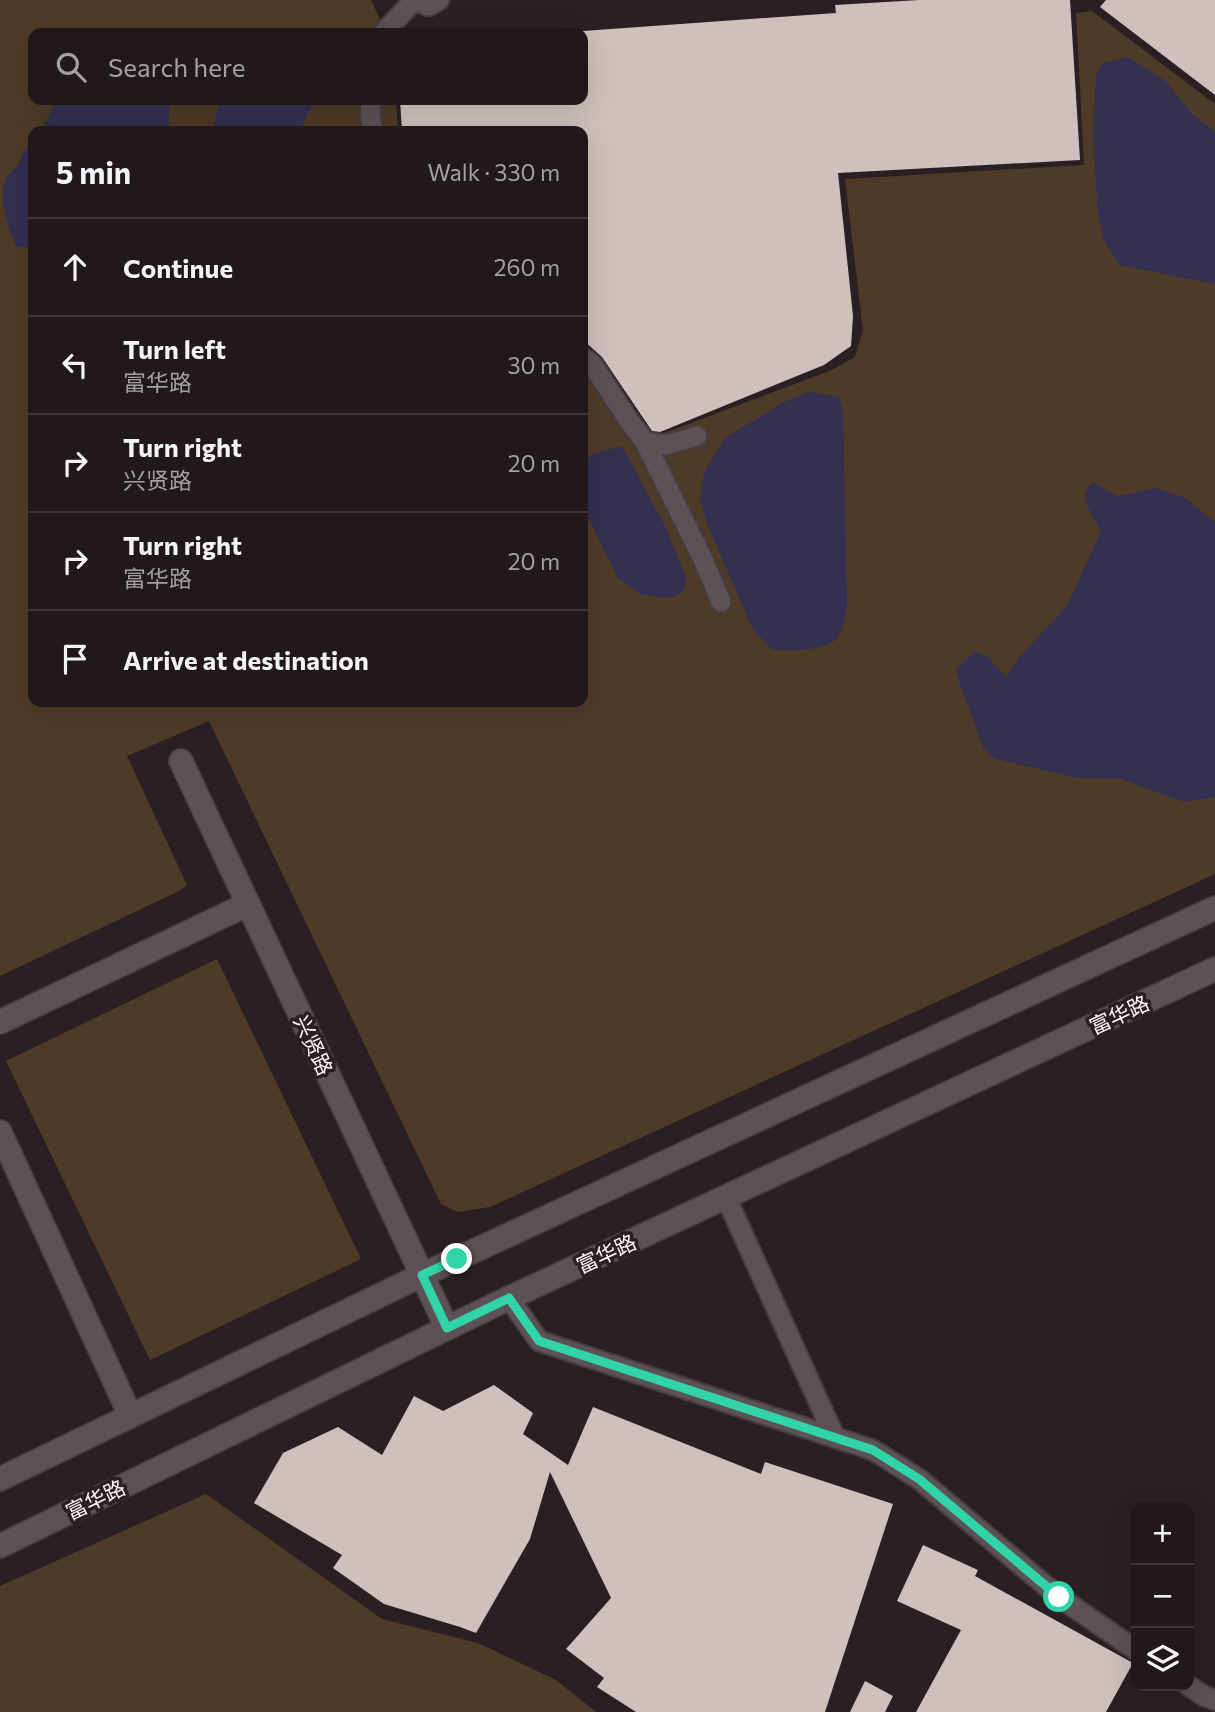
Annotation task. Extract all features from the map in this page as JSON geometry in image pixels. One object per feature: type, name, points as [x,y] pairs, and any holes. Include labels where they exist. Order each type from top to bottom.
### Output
[{"type":"street","points":[[388,28],[414,1],[429,6],[439,0]]},
{"type":"street","points":[[371,105],[372,126]]},
{"type":"street","points":[[588,361],[645,442],[702,557],[721,603]]},
{"type":"street","points":[[645,442],[666,445],[697,436]]},
{"type":"street","name":"兴贤路","points":[[181,761],[447,1328]]},
{"type":"street","points":[[0,1022],[248,904]]},
{"type":"street","points":[[0,1479],[422,1275],[1215,908]]},
{"type":"street","name":"富华路","points":[[0,1545],[509,1298],[1215,969]]},
{"type":"street","points":[[0,1132],[130,1415]]},
{"type":"street","points":[[726,1197],[835,1438]]},
{"type":"street","points":[[509,1298],[539,1341],[873,1450],[919,1479],[1059,1597],[1131,1647]]},
{"type":"street","points":[[1194,1689],[1215,1700]]},
{"type":"shaded area","points":[[0,0],[371,0],[384,28],[28,28],[28,105],[396,105],[398,126],[28,126],[28,707],[588,707],[588,347],[647,436],[651,438],[832,370],[855,357],[863,330],[845,179],[1084,165],[1076,13],[1092,11],[1215,104],[1215,874],[490,1207],[458,1212],[441,1204],[209,721],[127,756],[187,885],[0,976]]},
{"type":"shaded area","points":[[1127,57],[1165,80],[1193,115],[1215,131],[1215,284],[1120,265],[1105,242],[1098,215],[1093,133],[1096,76],[1102,63]]},
{"type":"shaded area","points":[[54,105],[169,105],[169,126],[44,126]]},
{"type":"shaded area","points":[[219,105],[313,105],[302,126],[213,126]]},
{"type":"shaded area","points":[[28,146],[28,247],[16,247],[4,207],[3,190],[4,182]]},
{"type":"shaded area","points":[[809,392],[839,397],[843,410],[847,609],[840,634],[833,642],[817,648],[771,649],[752,628],[708,526],[700,500],[704,473],[725,438],[784,402]]},
{"type":"shaded area","points":[[622,446],[665,526],[687,580],[682,593],[668,598],[640,594],[618,578],[588,517],[588,457]]},
{"type":"shaded area","points":[[1093,482],[1117,496],[1157,488],[1185,498],[1215,522],[1215,797],[1184,802],[1121,779],[1078,778],[1008,762],[992,757],[983,747],[955,670],[975,651],[987,657],[1006,677],[1020,656],[1067,606],[1101,531],[1087,506],[1085,493]]},
{"type":"shaded area","points":[[217,959],[361,1259],[150,1360],[6,1061]]},
{"type":"shaded area","points":[[206,1494],[382,1619],[478,1643],[556,1680],[596,1712],[0,1712],[0,1586]]},
{"type":"building","points":[[919,0],[1070,0],[1080,160],[838,173],[853,316],[851,346],[824,365],[660,432],[652,431],[602,357],[588,344],[588,126],[402,126],[400,105],[588,105],[588,31],[836,13],[835,5]]},
{"type":"building","points":[[1106,0],[1215,0],[1215,95],[1100,7]]},
{"type":"building","points":[[494,1385],[533,1413],[523,1434],[568,1465],[593,1407],[761,1474],[765,1462],[893,1504],[825,1712],[636,1712],[597,1687],[604,1678],[566,1649],[611,1598],[550,1472],[530,1539],[476,1633],[384,1604],[333,1568],[342,1555],[254,1503],[283,1453],[338,1427],[382,1455],[414,1396],[443,1411]]},
{"type":"building","points":[[923,1545],[978,1570],[975,1576],[1131,1662],[1131,1667],[1106,1712],[916,1712],[961,1630],[897,1601]]},
{"type":"building","points":[[865,1681],[893,1696],[885,1712],[850,1712]]},
{"type":"route","points":[[457,1259],[422,1275],[447,1328],[509,1298],[539,1341],[873,1450],[919,1479],[1059,1597]]}]
